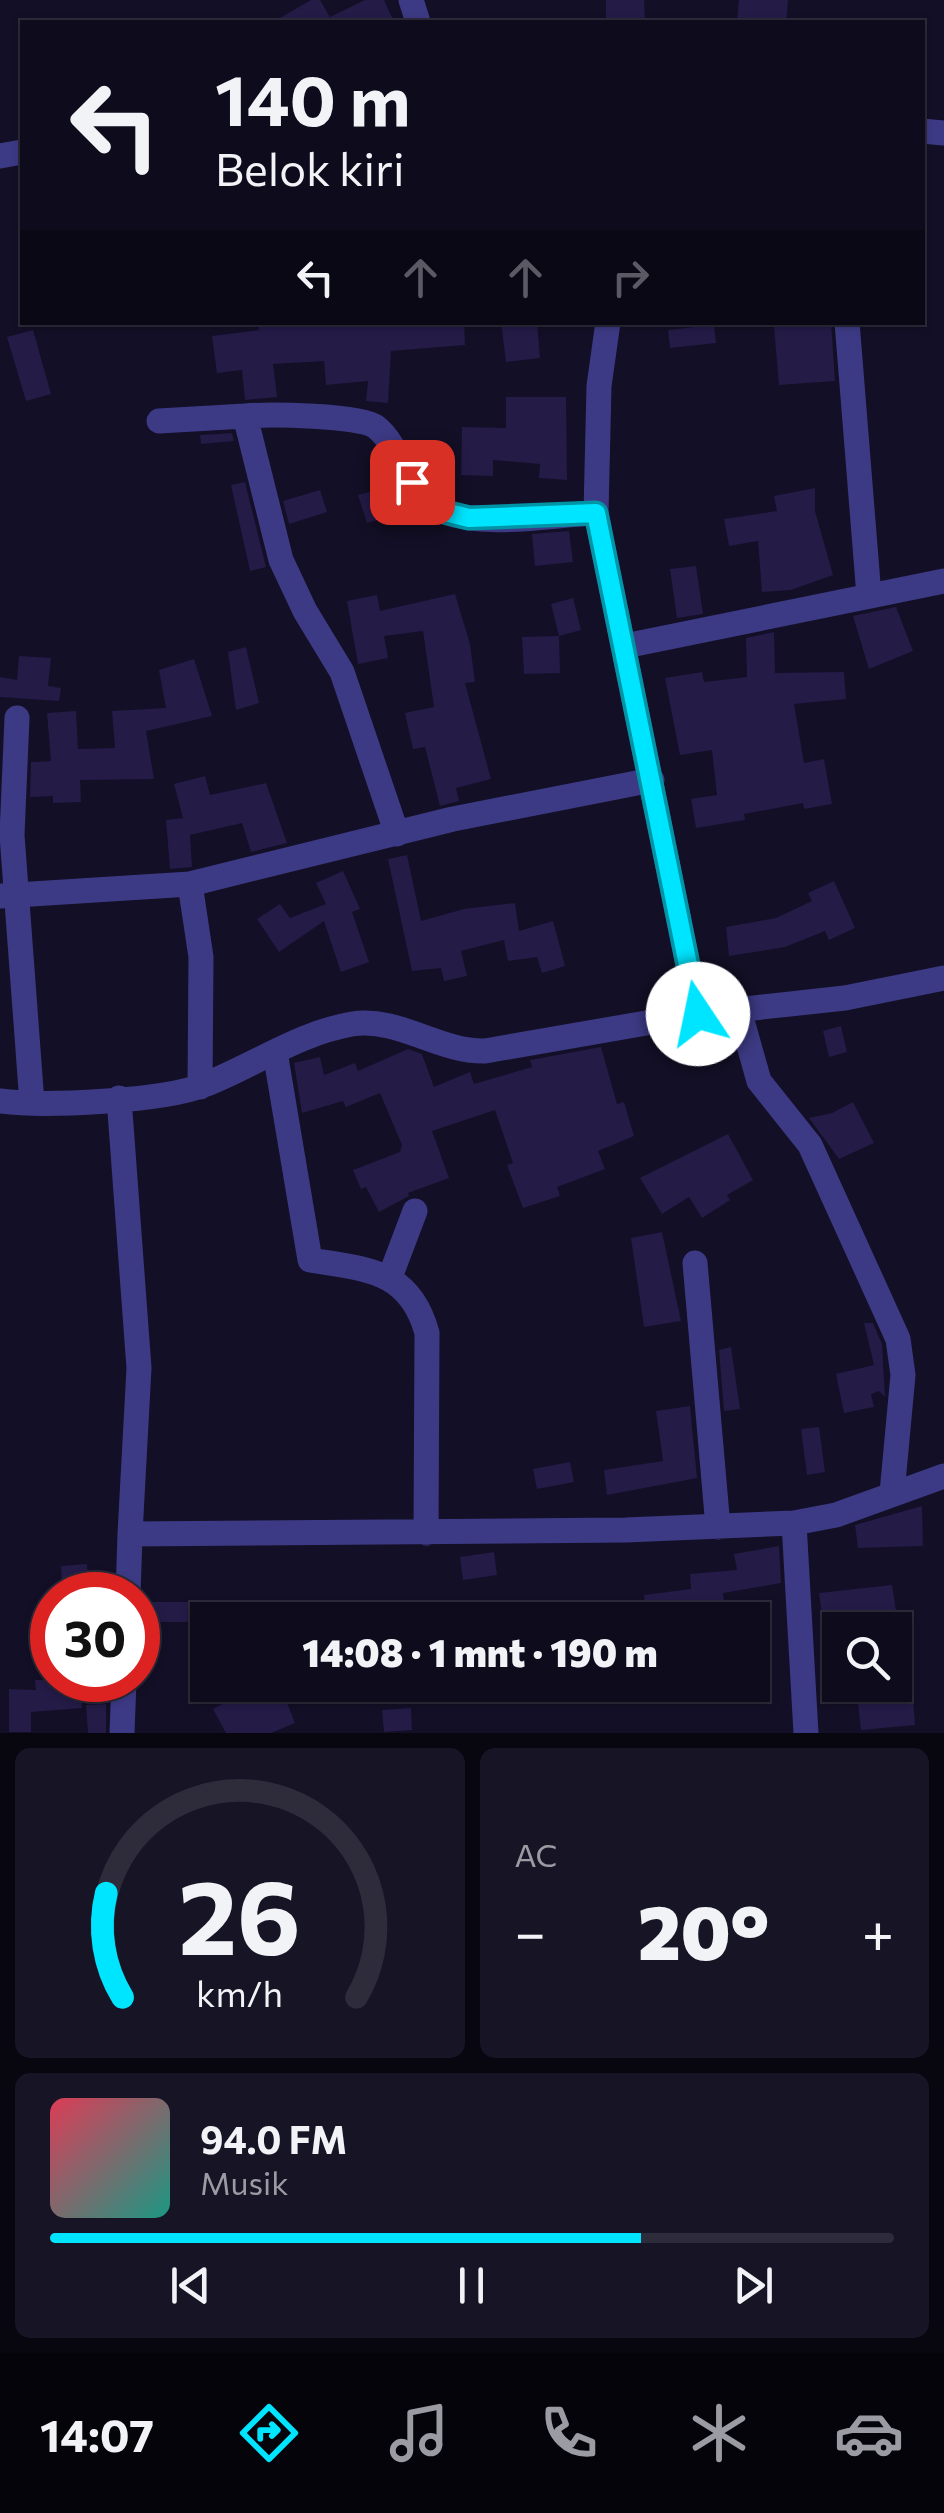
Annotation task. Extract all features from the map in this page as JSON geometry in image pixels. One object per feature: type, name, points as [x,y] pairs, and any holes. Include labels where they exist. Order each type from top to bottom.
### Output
[{"type":"street","points":[[608,325],[599,386],[596,513],[698,1014]]},
{"type":"street","points":[[847,325],[868,596]]},
{"type":"street","points":[[159,421],[245,416],[372,424],[390,440],[412,482],[437,510],[469,518],[596,513]]},
{"type":"street","points":[[245,416],[281,560],[342,672],[397,834]]},
{"type":"street","points":[[624,646],[944,581]]},
{"type":"street","points":[[17,718],[8,895],[32,1103]]},
{"type":"street","points":[[8,895],[190,884],[397,834],[652,780]]},
{"type":"street","points":[[190,884],[200,957],[200,1087]]},
{"type":"street","points":[[0,1102],[119,1098],[200,1087],[313,1035],[370,1022],[472,1051],[698,1014],[845,998],[944,978]]},
{"type":"street","points":[[740,1010],[758,1081],[810,1145],[898,1339],[902,1375],[892,1494]]},
{"type":"street","points":[[275,1052],[298,1260],[390,1277],[411,1295],[427,1333],[426,1533]]},
{"type":"street","points":[[119,1098],[139,1368],[129,1572]]},
{"type":"street","points":[[390,1277],[415,1212]]},
{"type":"street","points":[[695,1263],[718,1527]]},
{"type":"street","points":[[130,1534],[426,1533],[794,1523],[836,1515],[944,1476]]},
{"type":"street","points":[[794,1523],[806,1733]]},
{"type":"street","points":[[122,1733],[123,1702]]},
{"type":"building","points":[[311,0],[320,0],[330,17],[365,0],[384,0],[393,20],[276,20]]},
{"type":"building","points":[[606,0],[644,0],[645,20],[606,20]]},
{"type":"building","points":[[739,0],[788,0],[786,20],[737,20]]},
{"type":"building","points":[[464,325],[465,345],[391,351],[388,403],[366,401],[368,381],[326,385],[324,361],[273,364],[277,397],[245,400],[242,370],[217,373],[212,336],[259,330],[259,326]]},
{"type":"building","points":[[501,325],[537,325],[540,358],[506,362]]},
{"type":"building","points":[[714,325],[716,343],[670,348],[668,330]]},
{"type":"building","points":[[831,325],[835,381],[779,385],[774,327]]},
{"type":"building","points":[[33,330],[51,394],[26,401],[7,337]]},
{"type":"building","points":[[506,397],[566,397],[567,480],[539,478],[540,464],[493,460],[493,476],[461,475],[462,427],[506,428]]},
{"type":"building","points":[[232,433],[234,441],[201,444],[200,435]]},
{"type":"building","points":[[245,482],[266,567],[250,571],[231,485]]},
{"type":"building","points":[[393,486],[400,514],[367,523],[358,495]]},
{"type":"building","points":[[815,488],[815,511],[833,575],[791,590],[762,592],[758,541],[729,546],[724,519],[777,511],[774,496]]},
{"type":"building","points":[[320,490],[327,512],[289,524],[283,501]]},
{"type":"building","points":[[569,531],[573,562],[535,566],[532,534]]},
{"type":"building","points":[[696,566],[703,614],[677,618],[670,569]]},
{"type":"building","points":[[455,594],[470,644],[475,682],[465,683],[491,779],[456,788],[459,801],[440,806],[425,747],[413,749],[405,713],[434,707],[423,631],[384,636],[388,658],[358,664],[347,601],[377,595],[380,611]]},
{"type":"building","points":[[573,598],[581,630],[559,636],[551,604]]},
{"type":"building","points":[[896,607],[913,651],[869,669],[853,616]]},
{"type":"building","points":[[774,632],[775,673],[844,672],[846,699],[794,704],[804,763],[824,759],[832,804],[804,809],[803,803],[744,814],[745,820],[696,828],[691,799],[717,795],[712,750],[680,755],[665,678],[702,672],[704,682],[747,677],[746,638]]},
{"type":"building","points":[[559,636],[560,673],[524,674],[522,637]]},
{"type":"building","points":[[246,647],[259,703],[236,710],[228,652]]},
{"type":"building","points":[[19,656],[51,658],[48,686],[61,688],[59,701],[0,697],[0,677],[17,680]]},
{"type":"building","points":[[194,659],[212,716],[146,731],[154,779],[80,780],[81,802],[53,803],[53,796],[30,797],[31,762],[51,761],[47,713],[76,711],[78,749],[115,748],[112,711],[166,708],[159,670]]},
{"type":"building","points":[[205,776],[210,795],[266,783],[287,843],[251,852],[242,823],[190,835],[192,867],[170,869],[166,820],[183,818],[174,784]]},
{"type":"building","points":[[407,855],[421,921],[464,909],[515,903],[519,931],[553,921],[565,966],[542,973],[537,957],[508,961],[504,940],[461,951],[467,976],[444,981],[441,968],[412,971],[388,859]]},
{"type":"building","points":[[343,871],[360,909],[352,912],[369,962],[341,972],[324,921],[279,952],[257,919],[280,904],[290,918],[326,904],[316,883]]},
{"type":"building","points":[[834,881],[855,928],[829,940],[825,931],[785,947],[729,956],[726,927],[776,918],[812,901],[808,893]]},
{"type":"building","points":[[841,1026],[847,1052],[829,1057],[823,1031]]},
{"type":"building","points":[[601,1047],[617,1104],[624,1102],[634,1136],[598,1151],[605,1169],[557,1187],[560,1196],[523,1208],[507,1165],[513,1163],[495,1110],[432,1131],[449,1178],[408,1193],[409,1196],[379,1212],[366,1187],[361,1189],[353,1170],[400,1152],[402,1145],[380,1093],[346,1107],[343,1101],[302,1113],[294,1063],[320,1057],[324,1075],[355,1063],[358,1071],[408,1049],[422,1054],[434,1087],[470,1072],[474,1084],[532,1067],[530,1060]]},
{"type":"building","points":[[853,1102],[874,1143],[839,1159],[809,1118],[832,1113]]},
{"type":"building","points":[[728,1134],[753,1180],[727,1195],[730,1200],[702,1218],[689,1197],[662,1214],[640,1178]]},
{"type":"building","points":[[662,1232],[681,1321],[644,1327],[631,1238]]},
{"type":"building","points":[[864,1323],[873,1323],[882,1344],[885,1397],[879,1391],[871,1394],[874,1407],[844,1413],[836,1374],[874,1365]]},
{"type":"building","points":[[731,1347],[740,1409],[724,1411],[719,1350]]},
{"type":"building","points":[[690,1406],[697,1478],[607,1495],[604,1470],[663,1461],[656,1411]]},
{"type":"building","points":[[819,1427],[825,1472],[807,1475],[801,1429]]},
{"type":"building","points":[[570,1462],[574,1482],[537,1489],[533,1469]]},
{"type":"building","points":[[922,1506],[923,1546],[858,1548],[855,1525]]},
{"type":"building","points":[[779,1546],[781,1583],[723,1593],[724,1602],[645,1602],[644,1595],[691,1589],[690,1574],[737,1570],[734,1554]]},
{"type":"building","points":[[494,1552],[497,1575],[463,1580],[460,1557]]},
{"type":"building","points":[[87,1564],[88,1572],[61,1572],[61,1566]]},
{"type":"building","points":[[892,1585],[896,1612],[822,1615],[819,1593]]},
{"type":"building","points":[[160,1602],[189,1602],[189,1622],[160,1622]]},
{"type":"building","points":[[912,1685],[915,1725],[861,1730],[858,1702],[912,1702]]},
{"type":"building","points":[[9,1689],[30,1690],[30,1702],[81,1702],[82,1708],[31,1712],[31,1732],[9,1732]]},
{"type":"building","points":[[226,1702],[287,1702],[295,1723],[271,1733],[226,1733],[213,1709]]},
{"type":"building","points":[[106,1704],[106,1733],[88,1733],[86,1705]]},
{"type":"building","points":[[411,1708],[412,1730],[384,1732],[382,1710]]},
{"type":"route","points":[[412,482],[437,510],[469,518],[596,513],[698,1014]]}]
